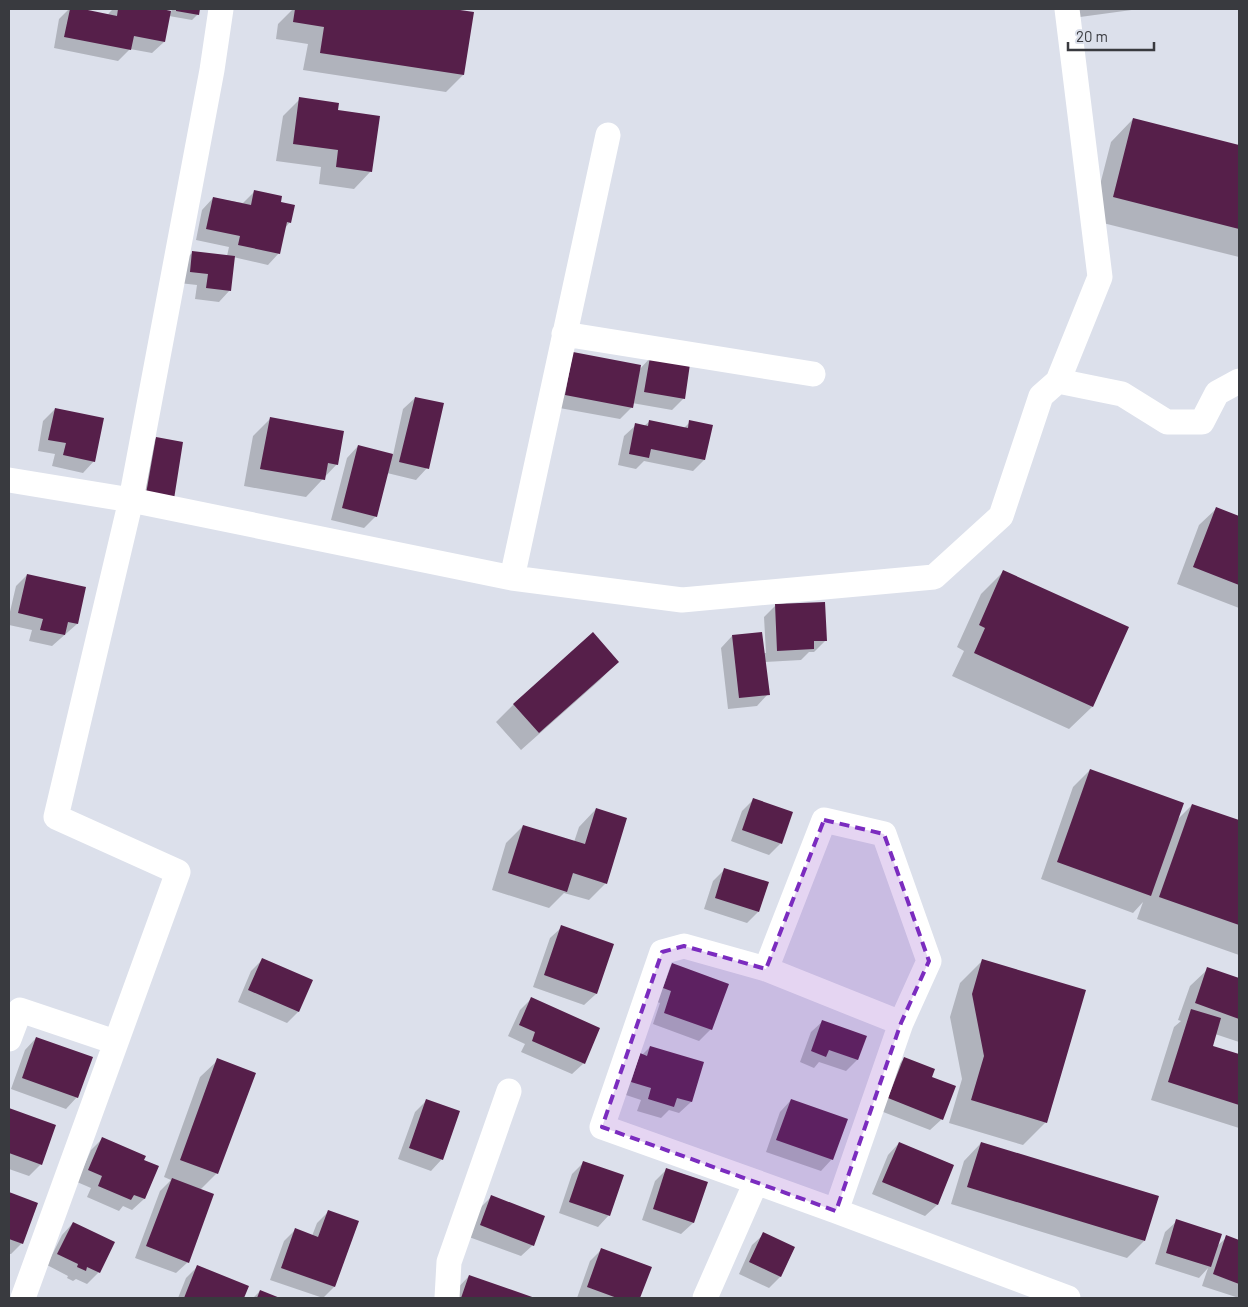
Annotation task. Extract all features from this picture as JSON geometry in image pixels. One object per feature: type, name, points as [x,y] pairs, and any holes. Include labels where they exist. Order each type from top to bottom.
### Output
[{"type":"street","points":[[22,1294],[178,872],[56,817],[131,500],[210,79],[221,9]]},
{"type":"street","points":[[9,480],[131,500],[512,578],[682,600],[934,577],[1001,516],[1041,396],[1058,381],[1100,277],[1067,9]]},
{"type":"street","points":[[512,578],[608,135]]},
{"type":"street","points":[[564,334],[812,374]]},
{"type":"street","points":[[1058,381],[1122,394],[1167,422],[1202,422],[1217,393],[1239,381]]},
{"type":"street","points":[[766,969],[824,820],[884,834],[929,961],[901,1024],[836,1211]]},
{"type":"street","points":[[901,1024],[766,969],[684,946],[662,952],[602,1128],[836,1211],[1068,1298]]},
{"type":"street","points":[[9,1039],[20,1010],[115,1042]]},
{"type":"street","points":[[447,1298],[449,1262],[509,1091]]},
{"type":"street","points":[[705,1298],[756,1182]]},
{"type":"highlighted area","points":[[824,820],[884,834],[929,961],[901,1023],[836,1211],[602,1127],[662,952],[684,946],[766,969]]},
{"type":"building","points":[[70,9],[83,9],[117,16],[118,9],[162,9],[171,11],[165,42],[134,36],[131,50],[64,37]]},
{"type":"building","points":[[176,9],[200,9],[199,15],[176,11]]},
{"type":"building","points":[[295,9],[453,9],[474,12],[464,75],[320,53],[324,27],[293,22]]},
{"type":"building","points":[[299,97],[339,103],[338,110],[380,116],[372,172],[336,167],[338,150],[293,144]]},
{"type":"building","points":[[1133,118],[1239,145],[1239,229],[1113,197]]},
{"type":"building","points":[[254,190],[282,196],[281,202],[295,205],[291,223],[287,222],[280,254],[238,245],[240,236],[206,229],[213,197],[251,205]]},
{"type":"building","points":[[192,251],[235,256],[231,291],[206,288],[208,274],[190,272]]},
{"type":"building","points":[[573,352],[641,365],[633,408],[565,395]]},
{"type":"building","points":[[650,357],[690,364],[685,399],[644,392]]},
{"type":"building","points":[[415,397],[444,403],[429,469],[399,462]]},
{"type":"building","points":[[55,408],[104,418],[95,462],[63,455],[66,443],[48,440]]},
{"type":"building","points":[[270,417],[344,431],[338,465],[328,463],[325,480],[260,469]]},
{"type":"building","points":[[649,420],[688,428],[689,420],[713,425],[705,460],[651,449],[649,458],[629,454],[635,423],[648,426]]},
{"type":"building","points":[[156,437],[183,442],[174,499],[146,494]]},
{"type":"building","points":[[358,445],[393,454],[377,517],[342,508]]},
{"type":"building","points":[[1216,507],[1239,516],[1239,585],[1193,567]]},
{"type":"building","points":[[1003,570],[1129,627],[1093,707],[974,653],[985,628],[979,625]]},
{"type":"building","points":[[27,574],[86,587],[78,624],[68,622],[65,635],[40,630],[43,619],[18,613]]},
{"type":"building","points":[[825,602],[827,641],[814,641],[814,649],[777,651],[775,604]]},
{"type":"building","points":[[593,632],[619,662],[539,733],[513,704]]},
{"type":"building","points":[[762,632],[770,695],[739,698],[732,635]]},
{"type":"building","points":[[1090,769],[1184,803],[1151,896],[1057,862]]},
{"type":"building","points":[[753,798],[793,812],[782,844],[742,830]]},
{"type":"building","points":[[1192,804],[1239,820],[1239,925],[1159,897]]},
{"type":"building","points":[[596,808],[627,818],[607,884],[573,873],[567,892],[508,873],[523,825],[585,844]]},
{"type":"building","points":[[724,868],[769,882],[759,912],[715,898]]},
{"type":"building","points":[[561,925],[614,944],[597,994],[544,975]]},
{"type":"building","points":[[262,958],[313,980],[299,1012],[248,990]]},
{"type":"building","points":[[982,959],[1086,990],[1047,1123],[971,1100],[984,1056],[972,994]]},
{"type":"building","points":[[672,963],[729,984],[712,1030],[664,1013],[671,991],[663,988]]},
{"type":"building","points":[[1207,967],[1239,978],[1239,1019],[1195,1003]]},
{"type":"building","points":[[531,997],[600,1028],[585,1064],[532,1041],[535,1032],[519,1025]]},
{"type":"building","points":[[1191,1009],[1221,1018],[1213,1046],[1239,1054],[1239,1105],[1168,1082]]},
{"type":"building","points":[[822,1020],[867,1036],[858,1060],[829,1050],[826,1057],[811,1051]]},
{"type":"building","points":[[36,1037],[93,1057],[78,1098],[22,1078]]},
{"type":"building","points":[[650,1046],[704,1062],[692,1102],[677,1098],[674,1107],[648,1099],[651,1088],[631,1082],[640,1053],[647,1056]]},
{"type":"building","points":[[904,1057],[935,1069],[932,1077],[956,1086],[943,1120],[888,1098]]},
{"type":"building","points":[[217,1058],[256,1073],[218,1174],[180,1160]]},
{"type":"building","points":[[426,1099],[460,1111],[443,1160],[409,1148]]},
{"type":"building","points":[[791,1099],[848,1119],[833,1160],[776,1140]]},
{"type":"building","points":[[9,1108],[56,1125],[42,1165],[9,1153]]},
{"type":"building","points":[[102,1137],[146,1156],[144,1160],[159,1166],[145,1199],[134,1195],[131,1200],[98,1186],[102,1176],[88,1170]]},
{"type":"building","points":[[899,1142],[954,1165],[938,1205],[882,1182]]},
{"type":"building","points":[[981,1142],[1159,1196],[1145,1241],[967,1187]]},
{"type":"building","points":[[583,1161],[624,1175],[610,1216],[569,1202]]},
{"type":"building","points":[[666,1168],[708,1182],[694,1223],[653,1209]]},
{"type":"building","points":[[172,1178],[214,1194],[189,1263],[146,1246]]},
{"type":"building","points":[[9,1192],[38,1203],[23,1244],[9,1239]]},
{"type":"building","points":[[491,1195],[545,1216],[534,1246],[480,1225]]},
{"type":"building","points":[[328,1210],[359,1221],[335,1287],[281,1268],[295,1228],[318,1237]]},
{"type":"building","points":[[1176,1219],[1222,1234],[1211,1267],[1166,1253]]},
{"type":"building","points":[[73,1222],[115,1242],[100,1273],[87,1267],[86,1271],[77,1267],[78,1264],[57,1254]]},
{"type":"building","points":[[763,1232],[795,1247],[781,1277],[749,1262]]},
{"type":"building","points":[[1226,1235],[1239,1240],[1239,1284],[1213,1274]]},
{"type":"building","points":[[601,1248],[652,1267],[640,1298],[617,1298],[587,1287]]},
{"type":"building","points":[[197,1265],[249,1286],[244,1298],[184,1298]]},
{"type":"building","points":[[469,1275],[535,1298],[461,1298]]},
{"type":"building","points":[[260,1290],[280,1298],[257,1298]]}]
